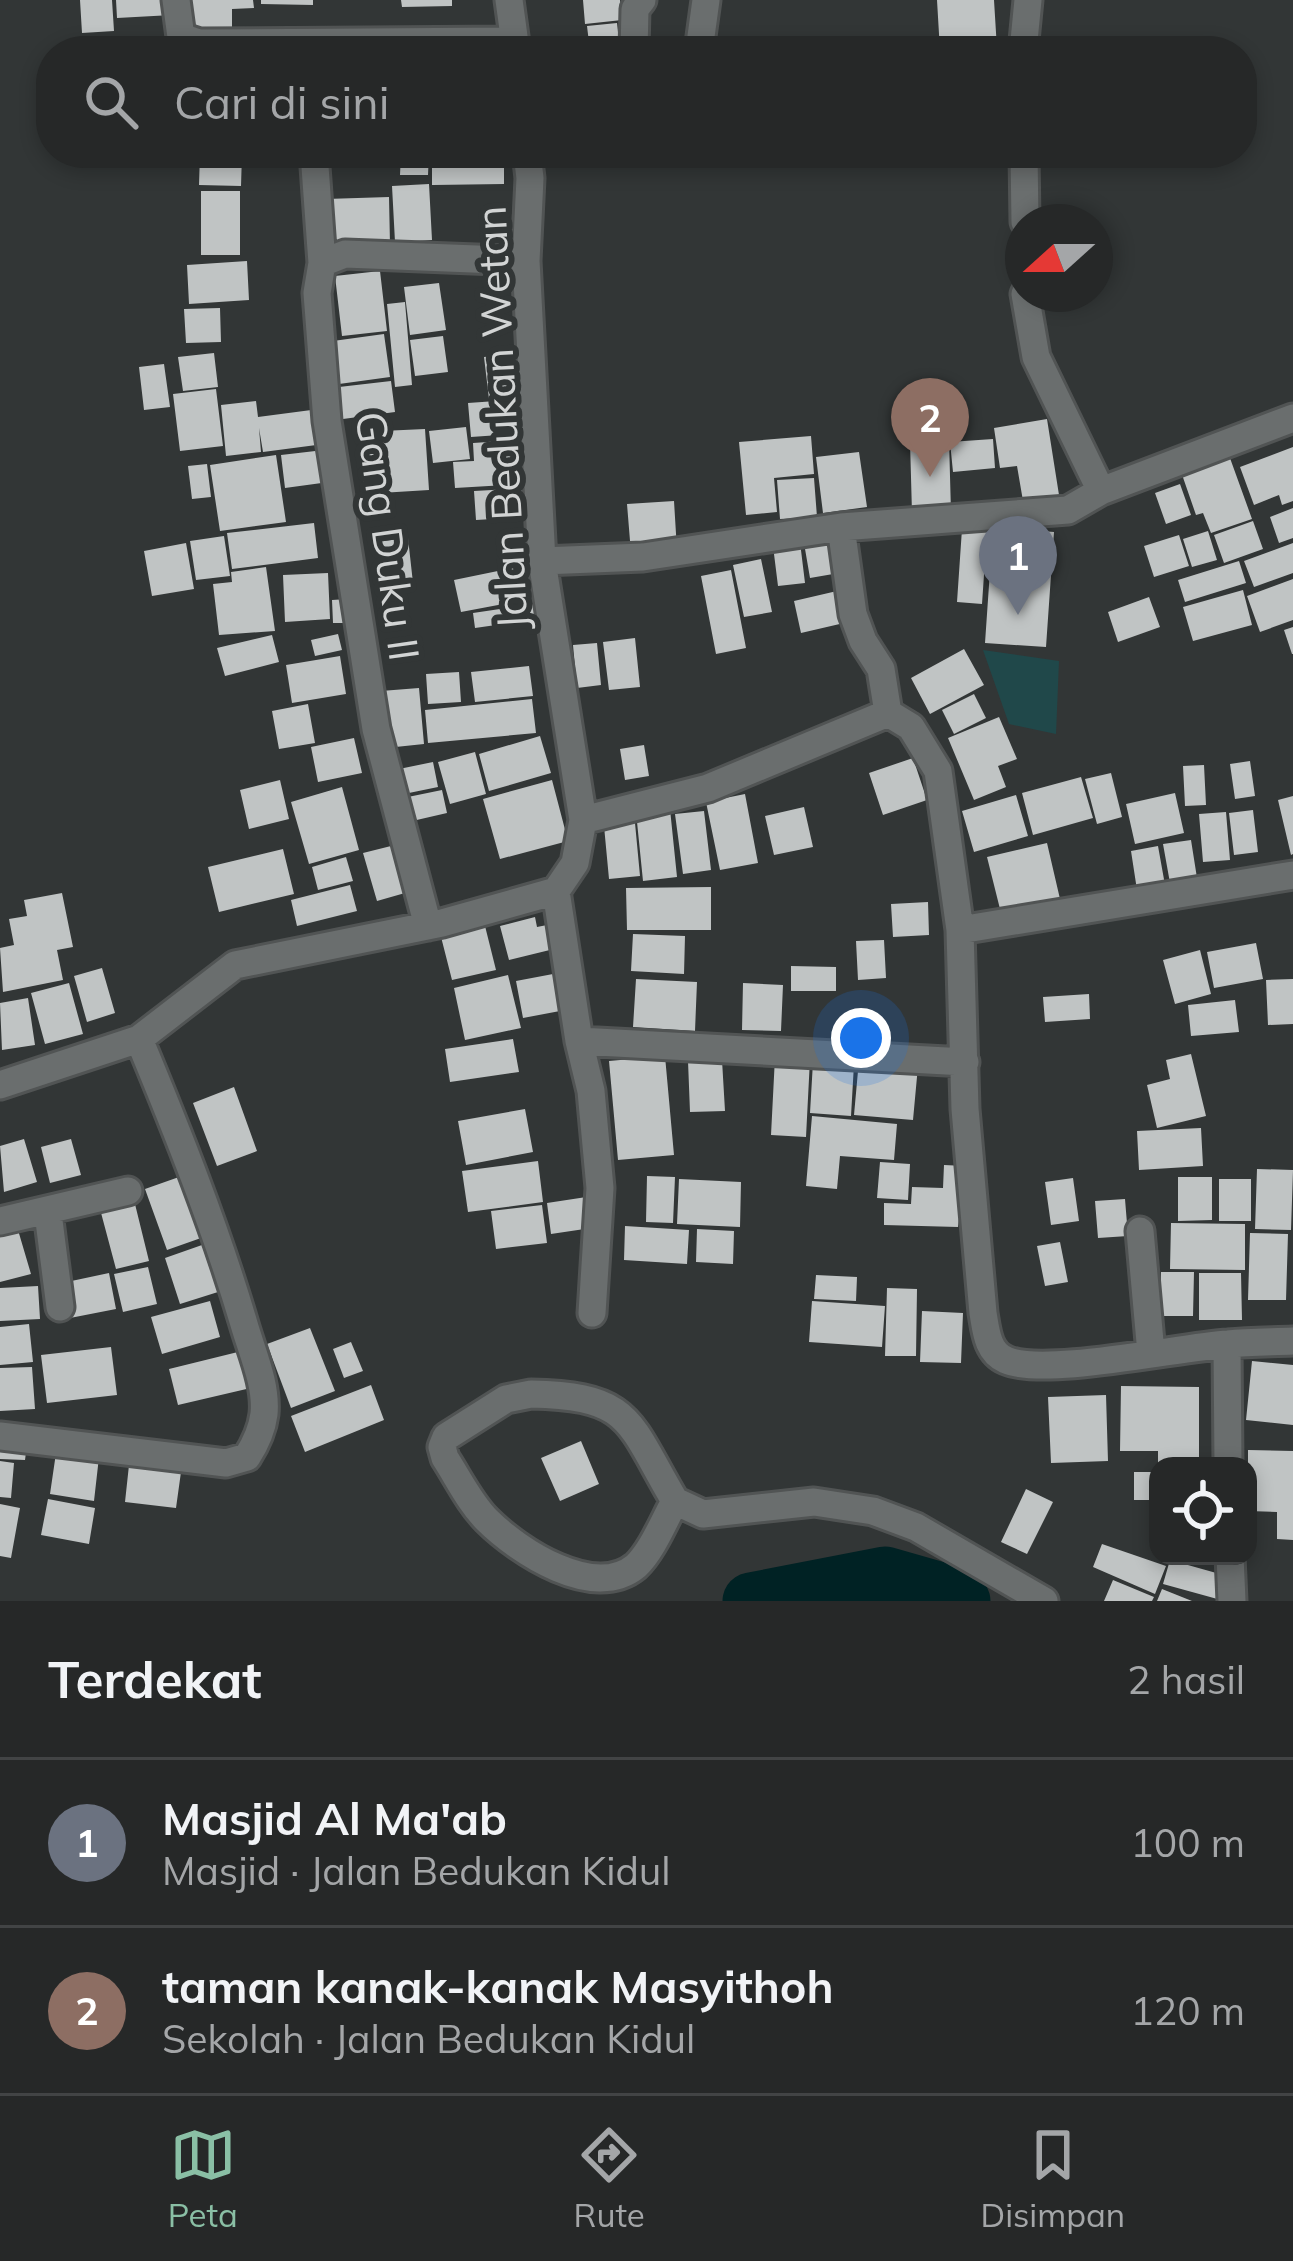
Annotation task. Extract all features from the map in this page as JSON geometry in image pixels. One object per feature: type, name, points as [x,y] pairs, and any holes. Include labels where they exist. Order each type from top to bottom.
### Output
[{"type":"street","points":[[176,0],[182,36]]},
{"type":"street","points":[[509,0],[514,36]]},
{"type":"street","points":[[634,36],[635,9],[642,0]]},
{"type":"street","points":[[701,36],[706,0]]},
{"type":"street","points":[[1024,36],[1028,0]]},
{"type":"street","name":"Gang Duku II","points":[[315,168],[322,262],[317,293],[327,421],[369,694],[428,926]]},
{"type":"street","name":"Jalan Bedukan Wetan","points":[[528,168],[526,261],[542,561],[583,820],[575,863],[556,891]]},
{"type":"street","points":[[1024,168],[1025,204]]},
{"type":"street","points":[[322,262],[345,254],[526,261]]},
{"type":"street","points":[[1028,312],[1036,357],[1101,491]]},
{"type":"street","points":[[542,561],[643,556],[841,527],[1068,510],[1101,491],[1293,418]]},
{"type":"street","points":[[841,527],[854,614],[862,641],[881,669],[889,712],[911,727],[938,771],[960,930],[981,1290],[990,1345],[1011,1363],[1049,1366],[1227,1344],[1293,1341]]},
{"type":"street","points":[[583,820],[708,788],[889,712]]},
{"type":"street","points":[[960,930],[1293,875]]},
{"type":"street","points":[[0,1085],[139,1039],[235,964],[428,926],[556,891],[591,1091],[599,1188],[592,1313]]},
{"type":"street","points":[[0,1436],[226,1462],[248,1456],[258,1439],[264,1412],[262,1385],[236,1297],[195,1174],[139,1039]]},
{"type":"street","points":[[579,1041],[965,1062]]},
{"type":"street","points":[[0,1221],[128,1191]]},
{"type":"street","points":[[48,1213],[60,1307]]},
{"type":"street","points":[[1141,1231],[1151,1353]]},
{"type":"street","points":[[1227,1344],[1228,1457]]},
{"type":"street","points":[[675,1502],[636,1567],[616,1576],[582,1580],[525,1553],[483,1517],[442,1447],[446,1437],[506,1400],[531,1394],[602,1402],[623,1414],[675,1502],[703,1514],[814,1502],[873,1511],[916,1527],[1044,1601]]},
{"type":"street","points":[[1230,1565],[1232,1601]]},
{"type":"shaded area","points":[[983,650],[1059,661],[1056,734],[1009,724]]},
{"type":"building","points":[[80,0],[112,0],[114,31],[82,33]]},
{"type":"building","points":[[116,0],[171,0],[172,15],[117,18]]},
{"type":"building","points":[[190,0],[253,0],[254,8],[232,9],[232,32],[191,34]]},
{"type":"building","points":[[261,0],[313,0],[313,5],[261,4]]},
{"type":"building","points":[[401,0],[452,0],[452,6],[402,7]]},
{"type":"building","points":[[583,0],[620,0],[622,20],[585,24]]},
{"type":"building","points":[[937,0],[994,0],[996,36],[939,36]]},
{"type":"building","points":[[617,23],[618,36],[588,36],[587,26]]},
{"type":"building","points":[[200,168],[242,168],[241,186],[199,185]]},
{"type":"building","points":[[400,168],[428,168],[428,175],[400,175]]},
{"type":"building","points":[[432,168],[504,168],[504,184],[432,185]]},
{"type":"building","points":[[429,184],[432,240],[395,242],[392,186]]},
{"type":"building","points":[[201,191],[240,191],[240,255],[201,255]]},
{"type":"building","points":[[389,197],[390,245],[328,247],[326,199]]},
{"type":"building","points":[[247,261],[249,300],[189,304],[187,265]]},
{"type":"building","points":[[380,271],[387,331],[342,336],[335,276]]},
{"type":"building","points":[[439,283],[446,330],[410,335],[404,287]]},
{"type":"building","points":[[405,302],[412,385],[395,387],[387,304]]},
{"type":"building","points":[[220,308],[221,342],[186,343],[184,309]]},
{"type":"building","points":[[384,334],[390,377],[339,384],[333,341]]},
{"type":"building","points":[[443,336],[448,372],[415,376],[410,340]]},
{"type":"building","points":[[214,353],[218,387],[183,391],[178,357]]},
{"type":"building","points":[[521,353],[526,395],[489,399],[484,357]]},
{"type":"building","points":[[164,364],[170,407],[144,410],[139,367]]},
{"type":"building","points":[[391,381],[395,412],[343,419],[339,387]]},
{"type":"building","points":[[216,389],[223,446],[180,451],[173,394]]},
{"type":"building","points":[[524,399],[527,433],[471,437],[468,403]]},
{"type":"building","points":[[256,401],[258,417],[319,409],[324,444],[263,452],[259,428],[261,452],[226,456],[221,405]]},
{"type":"building","points":[[1047,419],[1059,495],[1023,501],[1017,466],[1000,468],[994,428]]},
{"type":"building","points":[[466,427],[470,459],[433,463],[429,431]]},
{"type":"building","points":[[425,429],[429,490],[364,494],[360,432]]},
{"type":"building","points":[[811,436],[814,474],[774,478],[777,512],[746,515],[739,442]]},
{"type":"building","points":[[993,439],[995,468],[953,472],[950,442]]},
{"type":"building","points":[[518,440],[521,484],[455,488],[453,462],[474,461],[473,443]]},
{"type":"building","points":[[949,440],[951,512],[912,513],[910,441]]},
{"type":"building","points":[[1226,447],[1252,519],[1211,533],[1203,513],[1196,515],[1178,463]]},
{"type":"building","points":[[1293,447],[1293,501],[1282,505],[1279,495],[1254,505],[1240,467]]},
{"type":"building","points":[[324,450],[329,482],[285,488],[281,455]]},
{"type":"building","points":[[859,452],[867,507],[823,513],[816,457]]},
{"type":"building","points":[[276,455],[286,522],[220,531],[210,465]]},
{"type":"building","points":[[207,464],[211,497],[192,499],[188,466]]},
{"type":"building","points":[[814,478],[817,517],[780,519],[777,480]]},
{"type":"building","points":[[1180,484],[1191,515],[1166,524],[1155,493]]},
{"type":"building","points":[[525,488],[527,517],[476,520],[474,491]]},
{"type":"building","points":[[674,501],[677,550],[631,553],[627,504]]},
{"type":"building","points":[[1293,508],[1293,538],[1279,543],[1270,517]]},
{"type":"building","points":[[1253,521],[1263,549],[1224,563],[1214,535]]},
{"type":"building","points":[[314,523],[318,558],[232,569],[227,533]]},
{"type":"building","points":[[993,527],[1054,532],[1046,647],[985,643]]},
{"type":"building","points":[[962,529],[987,531],[982,604],[957,602]]},
{"type":"building","points":[[1208,531],[1217,560],[1192,567],[1183,539]]},
{"type":"building","points":[[1179,535],[1189,566],[1154,577],[1144,546]]},
{"type":"building","points":[[224,536],[230,576],[196,580],[190,541]]},
{"type":"building","points":[[408,538],[413,583],[380,587],[375,542]]},
{"type":"building","points":[[833,539],[839,573],[810,578],[804,543]]},
{"type":"building","points":[[800,542],[805,583],[778,586],[773,546]]},
{"type":"building","points":[[186,543],[194,589],[152,596],[144,551]]},
{"type":"building","points":[[1293,543],[1293,573],[1254,587],[1244,561]]},
{"type":"building","points":[[761,559],[772,612],[744,617],[733,565]]},
{"type":"building","points":[[1239,561],[1246,583],[1185,602],[1178,580]]},
{"type":"building","points":[[266,567],[275,631],[219,635],[213,584],[232,582],[231,572]]},
{"type":"building","points":[[513,568],[520,601],[461,612],[454,580]]},
{"type":"building","points":[[731,570],[746,648],[716,654],[701,576]]},
{"type":"building","points":[[328,573],[330,619],[285,622],[283,575]]},
{"type":"building","points":[[1293,579],[1293,620],[1260,632],[1247,596]]},
{"type":"building","points":[[1243,590],[1252,625],[1193,641],[1183,607]]},
{"type":"building","points":[[837,591],[844,623],[801,633],[794,601]]},
{"type":"building","points":[[1149,597],[1160,627],[1118,642],[1108,612]]},
{"type":"building","points":[[347,599],[348,623],[333,623],[332,600]]},
{"type":"building","points":[[534,604],[537,619],[475,628],[473,613]]},
{"type":"building","points":[[1293,627],[1293,654],[1292,654],[1284,630]]},
{"type":"building","points":[[338,634],[342,650],[315,656],[311,640]]},
{"type":"building","points":[[272,635],[279,662],[225,676],[217,648]]},
{"type":"building","points":[[635,638],[640,687],[609,690],[603,642]]},
{"type":"building","points":[[597,643],[601,685],[577,688],[573,645]]},
{"type":"building","points":[[964,649],[984,685],[930,714],[911,678]]},
{"type":"building","points":[[340,656],[346,694],[292,703],[286,665]]},
{"type":"building","points":[[529,666],[533,696],[475,702],[471,672]]},
{"type":"building","points":[[459,672],[461,702],[428,704],[426,674]]},
{"type":"building","points":[[419,688],[424,744],[386,748],[381,691]]},
{"type":"building","points":[[974,694],[986,718],[954,734],[942,710]]},
{"type":"building","points":[[532,699],[536,733],[428,743],[425,710]]},
{"type":"building","points":[[308,704],[315,743],[279,749],[272,711]]},
{"type":"building","points":[[999,717],[1017,759],[998,766],[1006,787],[974,800],[948,738]]},
{"type":"building","points":[[540,736],[551,773],[489,791],[479,754]]},
{"type":"building","points":[[354,738],[362,773],[318,782],[311,747]]},
{"type":"building","points":[[644,745],[649,776],[625,780],[620,749]]},
{"type":"building","points":[[475,752],[486,794],[450,804],[438,762]]},
{"type":"building","points":[[913,758],[927,800],[883,815],[869,773]]},
{"type":"building","points":[[1250,761],[1255,796],[1235,799],[1230,764]]},
{"type":"building","points":[[433,762],[438,787],[404,794],[399,769]]},
{"type":"building","points":[[1204,765],[1206,805],[1185,806],[1183,766]]},
{"type":"building","points":[[1111,773],[1122,817],[1097,824],[1085,779]]},
{"type":"building","points":[[1081,777],[1093,818],[1033,835],[1022,793]]},
{"type":"building","points":[[280,780],[289,819],[249,829],[240,790]]},
{"type":"building","points":[[552,780],[568,841],[500,859],[483,799]]},
{"type":"building","points":[[342,787],[359,850],[309,864],[291,802]]},
{"type":"building","points":[[442,790],[447,813],[408,822],[403,798]]},
{"type":"building","points":[[1175,793],[1184,833],[1135,844],[1126,804]]},
{"type":"building","points":[[745,794],[758,863],[720,870],[706,802]]},
{"type":"building","points":[[1016,795],[1028,836],[974,852],[962,811]]},
{"type":"building","points":[[1293,796],[1293,854],[1291,855],[1278,800]]},
{"type":"building","points":[[804,807],[813,847],[774,855],[765,816]]},
{"type":"building","points":[[670,809],[677,877],[643,881],[636,812]]},
{"type":"building","points":[[1253,810],[1258,852],[1234,855],[1229,813]]},
{"type":"building","points":[[704,811],[711,870],[683,874],[675,814]]},
{"type":"building","points":[[1226,812],[1230,860],[1203,862],[1199,814]]},
{"type":"building","points":[[635,823],[640,876],[609,879],[604,826]]},
{"type":"building","points":[[1191,840],[1197,878],[1170,883],[1163,844]]},
{"type":"building","points":[[1047,843],[1060,899],[1001,913],[987,857]]},
{"type":"building","points":[[391,846],[405,893],[377,901],[363,853]]},
{"type":"building","points":[[1158,846],[1165,885],[1137,890],[1131,851]]},
{"type":"building","points":[[283,849],[294,894],[219,912],[208,867]]},
{"type":"building","points":[[346,857],[353,881],[318,890],[312,867]]},
{"type":"building","points":[[350,885],[357,911],[297,926],[291,900]]},
{"type":"building","points":[[711,887],[711,930],[627,930],[626,888]]},
{"type":"building","points":[[62,893],[73,947],[57,950],[63,980],[3,992],[0,948],[14,945],[9,919],[27,916],[24,900]]},
{"type":"building","points":[[928,902],[929,935],[893,937],[891,904]]},
{"type":"building","points":[[535,917],[537,927],[552,924],[558,948],[509,960],[500,926]]},
{"type":"building","points":[[483,918],[496,970],[452,980],[439,929]]},
{"type":"building","points":[[633,934],[685,936],[684,974],[631,971]]},
{"type":"building","points":[[884,940],[886,978],[858,980],[856,941]]},
{"type":"building","points":[[1256,943],[1263,979],[1214,988],[1207,952]]},
{"type":"building","points":[[1200,950],[1211,994],[1175,1004],[1163,960]]},
{"type":"building","points":[[791,966],[836,967],[836,991],[791,991]]},
{"type":"building","points":[[102,968],[115,1013],[87,1022],[74,976]]},
{"type":"building","points":[[553,974],[560,1011],[523,1018],[516,981]]},
{"type":"building","points":[[508,975],[521,1028],[465,1040],[454,988]]},
{"type":"building","points":[[636,979],[697,982],[695,1031],[633,1027]]},
{"type":"building","points":[[1293,979],[1293,1024],[1268,1025],[1266,980]]},
{"type":"building","points":[[69,983],[83,1034],[45,1044],[31,993]]},
{"type":"building","points":[[743,983],[783,985],[781,1031],[742,1030]]},
{"type":"building","points":[[1089,994],[1090,1019],[1045,1022],[1043,997]]},
{"type":"building","points":[[28,998],[35,1045],[2,1050],[0,1003]]},
{"type":"building","points":[[1235,1000],[1239,1032],[1191,1036],[1188,1005]]},
{"type":"building","points":[[513,1039],[519,1072],[450,1082],[445,1049]]},
{"type":"building","points":[[1191,1054],[1206,1116],[1157,1128],[1147,1085],[1170,1079],[1166,1060]]},
{"type":"building","points":[[665,1056],[674,1155],[618,1160],[609,1061]]},
{"type":"building","points":[[775,1057],[810,1059],[806,1137],[771,1135]]},
{"type":"building","points":[[722,1060],[725,1111],[690,1112],[688,1061]]},
{"type":"building","points":[[859,1060],[918,1066],[913,1120],[854,1115]]},
{"type":"building","points":[[813,1062],[854,1064],[851,1116],[810,1113]]},
{"type":"building","points":[[234,1087],[257,1151],[217,1166],[193,1103]]},
{"type":"building","points":[[525,1109],[533,1152],[466,1165],[458,1121]]},
{"type":"building","points":[[812,1116],[897,1124],[894,1160],[840,1156],[837,1189],[806,1186]]},
{"type":"building","points":[[1201,1128],[1203,1166],[1139,1170],[1137,1131]]},
{"type":"building","points":[[24,1139],[37,1182],[4,1192],[0,1146]]},
{"type":"building","points":[[71,1139],[81,1175],[50,1183],[41,1147]]},
{"type":"building","points":[[538,1161],[543,1202],[468,1212],[462,1171]]},
{"type":"building","points":[[880,1162],[910,1164],[908,1200],[877,1198]]},
{"type":"building","points":[[944,1165],[965,1166],[958,1227],[884,1225],[884,1203],[911,1204],[912,1187],[943,1188]]},
{"type":"building","points":[[1257,1169],[1293,1170],[1291,1230],[1255,1229]]},
{"type":"building","points":[[647,1176],[675,1177],[673,1223],[646,1222]]},
{"type":"building","points":[[179,1177],[201,1238],[167,1250],[145,1189]]},
{"type":"building","points":[[1178,1177],[1212,1177],[1212,1220],[1178,1221]]},
{"type":"building","points":[[1073,1178],[1079,1221],[1051,1225],[1045,1182]]},
{"type":"building","points":[[679,1179],[741,1182],[740,1227],[677,1224]]},
{"type":"building","points":[[1219,1179],[1251,1179],[1251,1221],[1219,1221]]},
{"type":"building","points":[[593,1196],[598,1227],[551,1234],[547,1203]]},
{"type":"building","points":[[1125,1199],[1128,1236],[1098,1238],[1095,1201]]},
{"type":"building","points":[[134,1200],[149,1261],[116,1269],[100,1209]]},
{"type":"building","points":[[542,1205],[547,1243],[496,1249],[491,1211]]},
{"type":"building","points":[[1171,1223],[1245,1224],[1245,1270],[1170,1269]]},
{"type":"building","points":[[625,1226],[689,1230],[687,1264],[624,1260]]},
{"type":"building","points":[[697,1229],[734,1231],[733,1264],[696,1262]]},
{"type":"building","points":[[18,1230],[31,1274],[0,1282],[0,1235]]},
{"type":"building","points":[[1250,1233],[1288,1234],[1286,1300],[1248,1300]]},
{"type":"building","points":[[1060,1242],[1068,1282],[1045,1286],[1037,1246]]},
{"type":"building","points":[[202,1245],[218,1292],[180,1304],[165,1258]]},
{"type":"building","points":[[148,1267],[157,1304],[123,1312],[114,1274]]},
{"type":"building","points":[[1161,1272],[1194,1272],[1193,1316],[1160,1316]]},
{"type":"building","points":[[109,1273],[116,1309],[70,1318],[62,1283]]},
{"type":"building","points":[[1199,1273],[1241,1273],[1242,1320],[1199,1320]]},
{"type":"building","points":[[816,1275],[857,1277],[856,1301],[814,1299]]},
{"type":"building","points":[[38,1286],[40,1319],[0,1321],[0,1288]]},
{"type":"building","points":[[887,1288],[917,1289],[916,1356],[885,1356]]},
{"type":"building","points":[[210,1301],[220,1337],[162,1354],[151,1317]]},
{"type":"building","points":[[812,1301],[885,1306],[882,1347],[809,1342]]},
{"type":"building","points":[[922,1311],[963,1313],[961,1363],[920,1362]]},
{"type":"building","points":[[29,1324],[33,1362],[0,1365],[0,1327]]},
{"type":"building","points":[[310,1328],[335,1391],[291,1408],[267,1344]]},
{"type":"building","points":[[351,1342],[363,1371],[344,1378],[333,1349]]},
{"type":"building","points":[[111,1347],[117,1395],[47,1403],[41,1355]]},
{"type":"building","points":[[246,1350],[255,1387],[178,1405],[169,1369]]},
{"type":"building","points":[[1252,1361],[1293,1365],[1293,1425],[1246,1420]]},
{"type":"building","points":[[32,1367],[35,1409],[0,1411],[0,1368]]},
{"type":"building","points":[[371,1385],[384,1420],[305,1452],[291,1416]]},
{"type":"building","points":[[1121,1386],[1199,1387],[1199,1457],[1120,1451]]},
{"type":"building","points":[[1106,1395],[1108,1461],[1051,1463],[1048,1397]]},
{"type":"building","points":[[581,1441],[599,1484],[560,1501],[541,1458]]},
{"type":"building","points":[[0,1444],[27,1445],[25,1460],[0,1459]]},
{"type":"building","points":[[1248,1450],[1293,1451],[1293,1540],[1277,1539],[1277,1512],[1257,1511],[1257,1457],[1248,1457]]},
{"type":"building","points":[[56,1453],[99,1457],[94,1501],[50,1494]]},
{"type":"building","points":[[0,1461],[14,1463],[11,1498],[0,1497]]},
{"type":"building","points":[[129,1465],[181,1472],[176,1508],[125,1502]]},
{"type":"building","points":[[1134,1472],[1149,1472],[1149,1500],[1134,1500]]},
{"type":"building","points":[[1026,1489],[1053,1502],[1027,1554],[1001,1542]]},
{"type":"building","points":[[48,1499],[95,1508],[89,1544],[41,1535]]},
{"type":"building","points":[[0,1504],[20,1508],[11,1558],[0,1556]]},
{"type":"building","points":[[1102,1544],[1149,1560],[1149,1565],[1166,1566],[1155,1594],[1093,1567]]},
{"type":"building","points":[[1169,1565],[1227,1576],[1221,1600],[1163,1584]]},
{"type":"building","points":[[1113,1580],[1154,1597],[1152,1601],[1104,1601]]},
{"type":"building","points":[[1162,1589],[1192,1601],[1157,1601]]},
{"type":"waterway","points":[[751,1601],[885,1575],[962,1601]]},
{"type":"place","name":"taman kanak-kanak Masyithoh","points":[[930,477]]},
{"type":"place","name":"Masjid Al Ma'ab","points":[[1018,615]]}]
